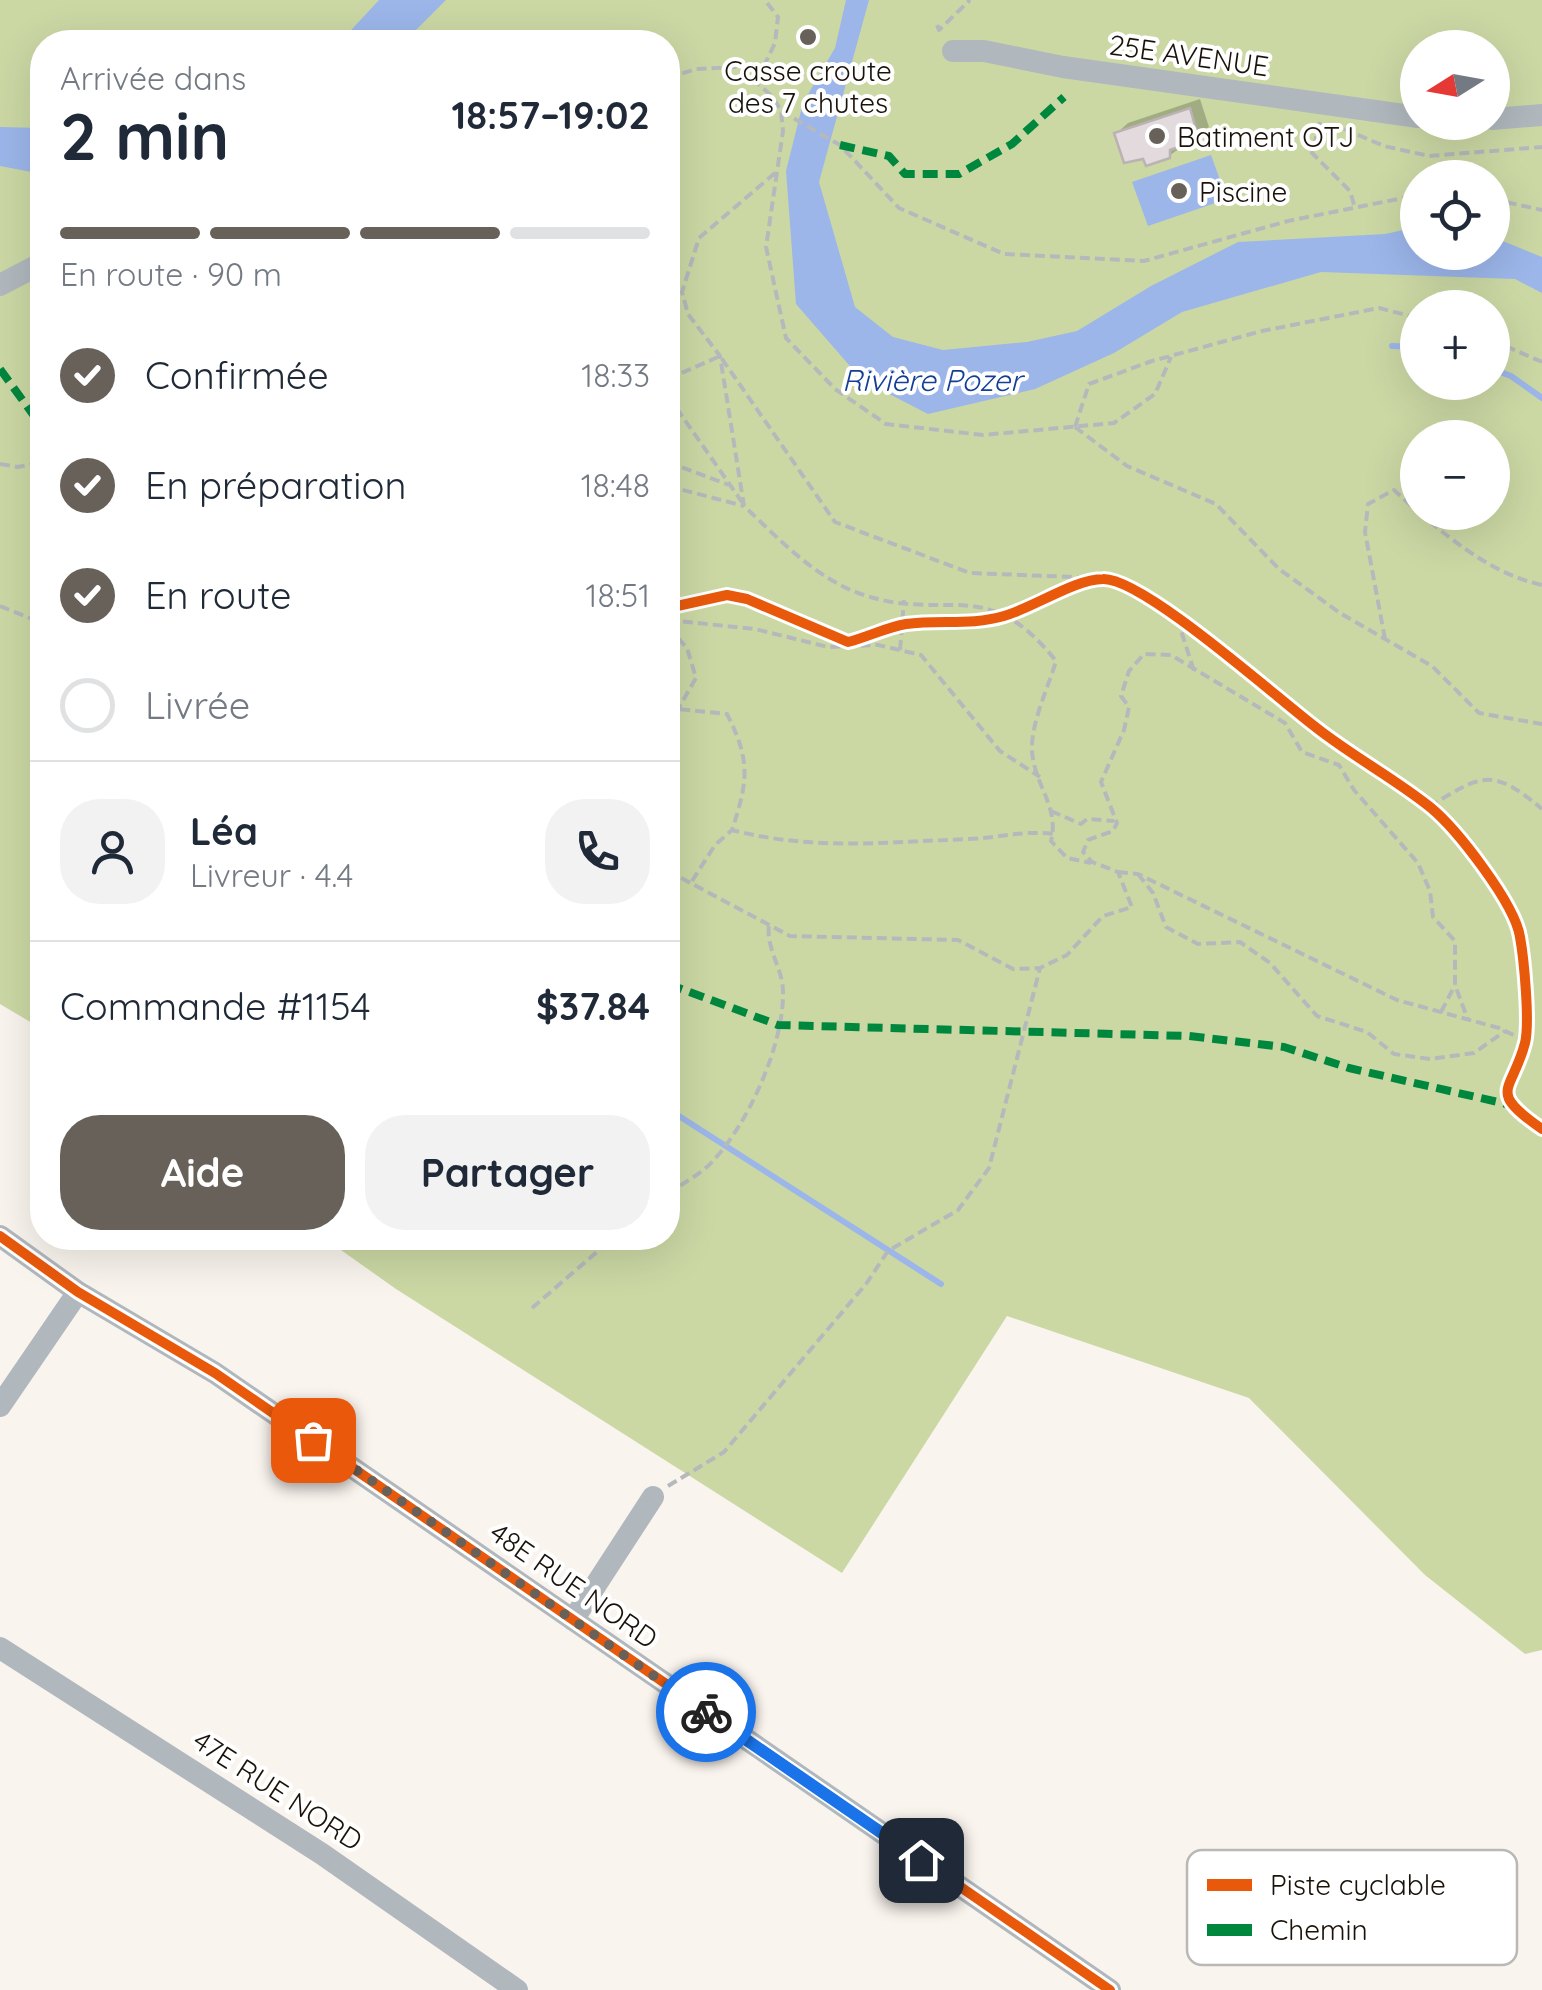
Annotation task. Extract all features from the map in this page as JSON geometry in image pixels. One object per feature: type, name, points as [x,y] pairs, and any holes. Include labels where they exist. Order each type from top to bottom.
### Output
[{"type":"street","name":"25E AVENUE","points":[[953,50],[984,51],[1063,67],[1400,114]]},
{"type":"street","points":[[1510,118],[1542,115]]},
{"type":"street","points":[[0,284],[30,270]]},
{"type":"street","name":"48E RUE NORD","points":[[0,1236],[78,1292],[215,1373],[1110,1990]]},
{"type":"street","points":[[0,1406],[78,1292]]},
{"type":"street","points":[[573,1620],[653,1498]]},
{"type":"street","name":"47E RUE NORD","points":[[0,1648],[322,1854],[517,1990]]},
{"type":"path","points":[[757,80],[775,42],[778,18],[765,0]]},
{"type":"path","points":[[936,26],[938,30],[970,0]]},
{"type":"path","points":[[680,74],[696,69],[738,67],[757,80],[781,111],[840,146],[899,208],[1004,254],[1144,261],[1288,220],[1400,199]]},
{"type":"path","points":[[781,111],[784,131],[766,248],[786,338],[835,389],[886,424],[983,435],[1114,423],[1155,394],[1171,358]]},
{"type":"path","points":[[1313,119],[1384,146],[1429,156],[1542,146]]},
{"type":"path","points":[[1320,122],[1312,153],[1350,191],[1354,208]]},
{"type":"path","points":[[775,173],[699,238],[682,292],[688,314],[835,522],[970,573],[1117,580]]},
{"type":"path","points":[[1510,203],[1542,210]]},
{"type":"path","points":[[1075,427],[1089,384],[1262,331],[1379,308],[1400,313]]},
{"type":"path","points":[[1510,348],[1542,362]]},
{"type":"path","points":[[680,374],[720,356]]},
{"type":"path","points":[[720,356],[744,506]]},
{"type":"path","points":[[680,413],[744,506],[827,578],[863,595],[991,607],[1030,628],[1056,661],[1033,737],[1032,759],[1051,811],[1056,850],[1067,858],[1138,874],[1397,1000],[1505,1031],[1526,1041]]},
{"type":"path","points":[[1075,427],[1127,466],[1216,504],[1278,570],[1432,666],[1480,713],[1542,724]]},
{"type":"path","points":[[0,464],[30,464]]},
{"type":"path","points":[[680,466],[729,484]]},
{"type":"path","points":[[680,489],[744,506]]},
{"type":"path","points":[[1384,638],[1366,532],[1368,504],[1394,490],[1400,496]]},
{"type":"path","points":[[1440,530],[1468,553],[1518,580],[1542,585]]},
{"type":"path","points":[[1068,590],[1099,578]]},
{"type":"path","points":[[900,650],[904,600]]},
{"type":"path","points":[[0,606],[30,618]]},
{"type":"path","points":[[979,622],[1022,609]]},
{"type":"path","points":[[1162,609],[1197,630]]},
{"type":"path","points":[[1177,618],[1194,671]]},
{"type":"path","points":[[813,630],[848,642],[904,624],[920,624]]},
{"type":"path","points":[[680,625],[755,628],[828,647],[878,645],[921,655],[1000,751],[1040,777]]},
{"type":"path","points":[[680,640],[696,678],[680,705]]},
{"type":"path","points":[[1102,866],[1084,852],[1088,840],[1113,831],[1114,821],[1101,782],[1130,707],[1121,696],[1129,671],[1144,654],[1170,654],[1285,724],[1302,752],[1339,765],[1354,790],[1418,863],[1434,917],[1455,942],[1455,985],[1468,1020]]},
{"type":"path","points":[[680,708],[728,714],[746,749],[745,790],[732,830],[715,845],[692,882]]},
{"type":"path","points":[[1430,806],[1474,779],[1510,782],[1542,809]]},
{"type":"path","points":[[1413,798],[1430,806],[1443,821]]},
{"type":"path","points":[[1051,811],[1080,824],[1087,819],[1114,821]]},
{"type":"path","points":[[732,830],[799,844],[856,847],[934,838],[971,840],[1026,830],[1053,834]]},
{"type":"path","points":[[680,876],[790,936],[958,940],[1013,969],[1040,968],[1066,955],[1104,916],[1132,907],[1118,872]]},
{"type":"path","points":[[1138,874],[1153,892],[1166,927],[1198,944],[1240,942],[1270,964],[1317,1016],[1367,1032],[1394,1054],[1430,1059],[1474,1053],[1493,1035],[1505,1031]]},
{"type":"path","points":[[680,1185],[712,1162],[748,1107],[779,1042],[784,988],[767,941],[769,925]]},
{"type":"path","points":[[653,1498],[724,1452],[866,1284],[888,1251],[958,1210],[989,1168],[1018,1042],[1040,968]]},
{"type":"path","points":[[1441,1012],[1455,985]]},
{"type":"path","points":[[1519,1055],[1526,1041],[1525,1025]]},
{"type":"path","points":[[532,1308],[598,1250]]},
{"type":"green space","points":[[0,0],[1542,0],[1542,1650],[1525,1654],[1425,1575],[1249,1398],[1007,1316],[842,1573],[341,1250],[680,1250],[680,30],[30,30],[30,1022],[0,1004]]},
{"type":"water","points":[[379,0],[446,0],[416,30],[351,30]]},
{"type":"water","name":"Rivière Pozer","points":[[846,0],[869,0],[819,182],[855,307],[893,337],[943,350],[1027,342],[1077,331],[1151,286],[1238,242],[1400,231],[1400,270],[1510,270],[1510,244],[1542,257],[1542,293],[1515,279],[1321,272],[1182,312],[1114,353],[1035,389],[928,414],[862,380],[796,304],[786,171],[803,103],[835,48]]},
{"type":"water","points":[[0,127],[30,128],[30,172],[0,166]]},
{"type":"water","name":"Piscine","points":[[1211,155],[1227,199],[1148,226],[1132,182]]},
{"type":"building","name":"Batiment OTJ","points":[[1190,108],[1199,140],[1170,150],[1170,158],[1146,166],[1143,159],[1124,163],[1114,133]]},
{"type":"waterway","points":[[1392,346],[1400,346]]},
{"type":"waterway","points":[[1510,376],[1542,398]]},
{"type":"waterway","points":[[680,1117],[941,1284]]},
{"type":"marked path","points":[[840,145],[889,156],[905,174],[959,174],[1012,144],[1064,97]]},
{"type":"marked path","points":[[0,369],[30,410]]},
{"type":"marked path","points":[[680,988],[778,1025],[1189,1036],[1284,1047],[1349,1068],[1511,1105]]},
{"type":"cycle path","points":[[680,605],[727,595],[747,599],[848,642],[906,624],[1004,616],[1092,580],[1122,584],[1148,598],[1332,739],[1430,807],[1483,868],[1516,923],[1523,960],[1526,1034],[1510,1082],[1509,1098],[1542,1129]]},
{"type":"cycle path","points":[[0,1236],[78,1292],[215,1373],[1110,1990]]},
{"type":"way so far","points":[[313,1440],[706,1712]]},
{"type":"place","name":"Casse croute des 7 chutes","points":[[808,37]]},
{"type":"place","name":"Batiment OTJ","points":[[1157,136]]},
{"type":"place","name":"Piscine","points":[[1179,191]]},
{"type":"route","points":[[706,1712],[921,1860]]}]
